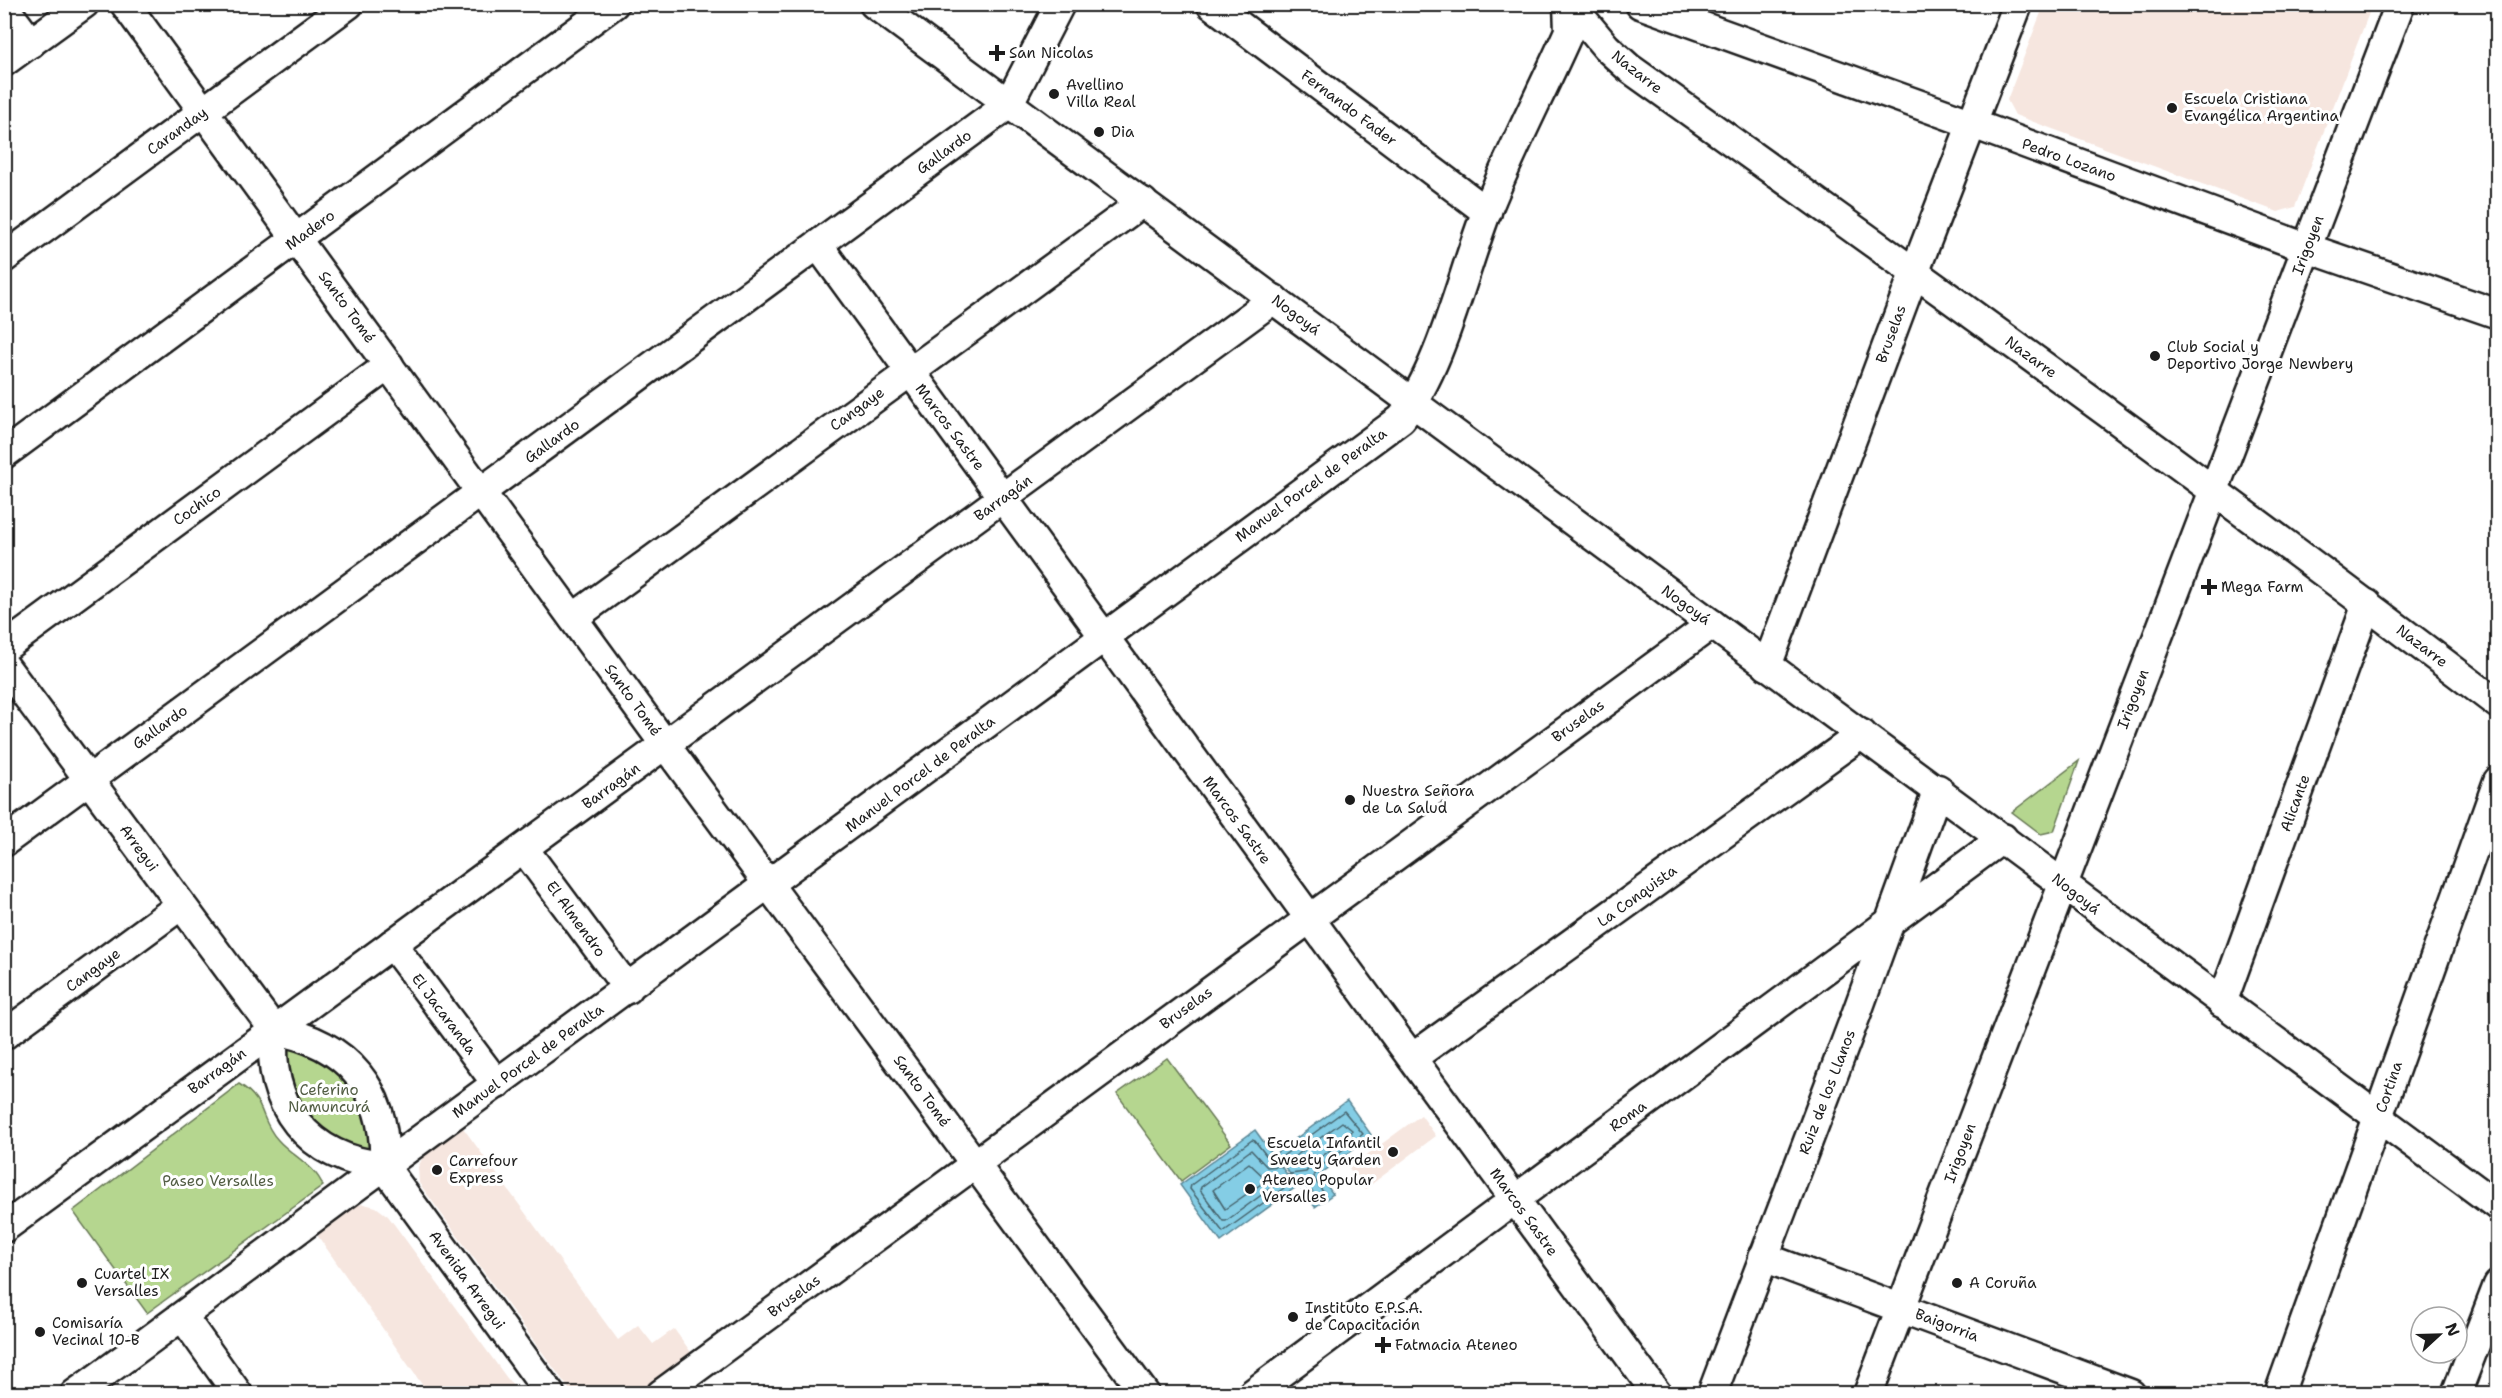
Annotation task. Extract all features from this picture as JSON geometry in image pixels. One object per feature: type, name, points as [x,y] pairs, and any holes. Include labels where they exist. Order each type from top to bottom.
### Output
[{"type":"street","points":[[4,62],[84,4]]},
{"type":"street","name":"Santo Tomé","points":[[125,4],[666,746],[1145,1394]]},
{"type":"street","name":"Caranday","points":[[4,258],[349,4]]},
{"type":"street","name":"Madero","points":[[4,454],[614,4]]},
{"type":"street","name":"Nogoyá","points":[[874,4],[1767,666],[1938,789],[2062,882],[2087,904],[2498,1206]]},
{"type":"street","name":"Gallardo","points":[[4,842],[1008,105],[1060,4]]},
{"type":"street","name":"Fernando Fader","points":[[1211,4],[1486,212]]},
{"type":"street","name":"Manuel Porcel de Peralta","points":[[75,1394],[183,1317],[384,1166],[770,885],[1401,419],[1413,404],[1439,346],[1486,212],[1569,31],[1569,4]]},
{"type":"street","name":"Nazarre","points":[[1569,4],[1606,47],[1629,68],[1915,271],[2367,604],[2498,704]]},
{"type":"street","name":"Pedro Lozano","points":[[1640,4],[2307,248],[2498,314]]},
{"type":"street","name":"Bruselas","points":[[1767,666],[2018,4]]},
{"type":"street","name":"Irigoyen","points":[[1868,1394],[2062,882],[2400,4]]},
{"type":"street","points":[[4,7],[31,43]]},
{"type":"street","name":"Cangaye","points":[[573,618],[1143,202]]},
{"type":"street","name":"Marcos Sastre","points":[[818,245],[1657,1394]]},
{"type":"street","name":"Barragán","points":[[4,1228],[666,746],[1274,299]]},
{"type":"street","name":"Cochico","points":[[4,648],[389,365]]},
{"type":"street","name":"Alicante","points":[[2222,1002],[2367,604]]},
{"type":"street","name":"Bruselas","points":[[662,1394],[1712,624]]},
{"type":"street","name":"Arregui","points":[[4,665],[274,1030]]},
{"type":"street","name":"La Conquista","points":[[1412,1058],[1862,734]]},
{"type":"street","name":"Cortina","points":[[2279,1394],[2498,781]]},
{"type":"street","name":"Ruiz de los Llanos","points":[[1712,1394],[1891,921],[1938,789]]},
{"type":"street","name":"Roma","points":[[1252,1394],[2003,838]]},
{"type":"street","name":"El Almendro","points":[[524,849],[628,989]]},
{"type":"street","name":"Cangaye","points":[[4,1035],[181,905]]},
{"type":"street","name":"El Jacaranda","points":[[392,944],[497,1084]]},
{"type":"street","points":[[274,1030],[316,1041],[352,1067],[366,1084],[379,1113],[385,1144],[384,1166],[348,1160],[332,1152],[316,1142],[291,1116],[282,1100],[272,1066],[274,1030]]},
{"type":"street","name":"Avenida Arregui","points":[[384,1166],[550,1394]]},
{"type":"street","name":"Baigorria","points":[[1763,1257],[1901,1307],[2070,1383],[2131,1394]]},
{"type":"street","points":[[2456,1394],[2498,1285]]},
{"type":"street","points":[[183,1317],[238,1394]]},
{"type":"shaded area","name":"Escuela Cristiana Evangélica Argentina","points":[[2044,4],[2372,5],[2295,207],[2278,212],[2015,115],[2007,100]]},
{"type":"shaded area","name":"Escuela Infantil Sweety Garden","points":[[1421,1115],[1436,1136],[1365,1189],[1349,1168]]},
{"type":"shaded area","points":[[461,1125],[618,1340],[638,1325],[653,1344],[674,1329],[693,1355],[640,1393],[572,1393],[419,1183],[418,1167],[426,1151]]},
{"type":"shaded area","points":[[364,1204],[376,1207],[388,1216],[518,1393],[428,1393],[315,1232],[351,1206]]},
{"type":"green space","points":[[2079,761],[2054,831],[2041,834],[2012,812]]},
{"type":"green space","name":"Ceferino Namuncurá","points":[[286,1047],[316,1047],[368,1108],[370,1150],[329,1140],[292,1094]]},
{"type":"green space","points":[[1167,1058],[1231,1144],[1181,1181],[1117,1094]]},
{"type":"green space","name":"Paseo Versalles","points":[[239,1084],[248,1090],[259,1104],[272,1133],[315,1172],[323,1186],[147,1313],[73,1211]]},
{"type":"water","points":[[1347,1101],[1372,1136],[1319,1175],[1333,1194],[1315,1207],[1275,1154]]},
{"type":"water","points":[[1255,1130],[1296,1187],[1221,1242],[1180,1185]]},
{"type":"place","name":"San Nicolas","points":[[997,53]]},
{"type":"place","name":"Avellino Villa Real","points":[[1054,94]]},
{"type":"place","name":"Escuela Cristiana Evangélica Argentina","points":[[2172,108]]},
{"type":"place","name":"Dia","points":[[1099,132]]},
{"type":"place","name":"Club Social y Deportivo Jorge Newbery","points":[[2155,356]]},
{"type":"place","name":"Mega Farm","points":[[2209,587]]},
{"type":"place","name":"Nuestra Señora de La Salud","points":[[1350,800]]},
{"type":"place","name":"Escuela Infantil Sweety Garden","points":[[1393,1152]]},
{"type":"place","name":"Carrefour Express","points":[[437,1170]]},
{"type":"place","name":"Ateneo Popular Versalles","points":[[1250,1189]]},
{"type":"place","name":"Cuartel IX Versalles","points":[[82,1283]]},
{"type":"place","name":"A Coruña","points":[[1957,1283]]},
{"type":"place","name":"Instituto E.P.S.A. de Capacitación","points":[[1293,1317]]},
{"type":"place","name":"Comisaría Vecinal 10-B","points":[[40,1332]]},
{"type":"place","name":"Fatmacia Ateneo","points":[[1383,1345]]}]
